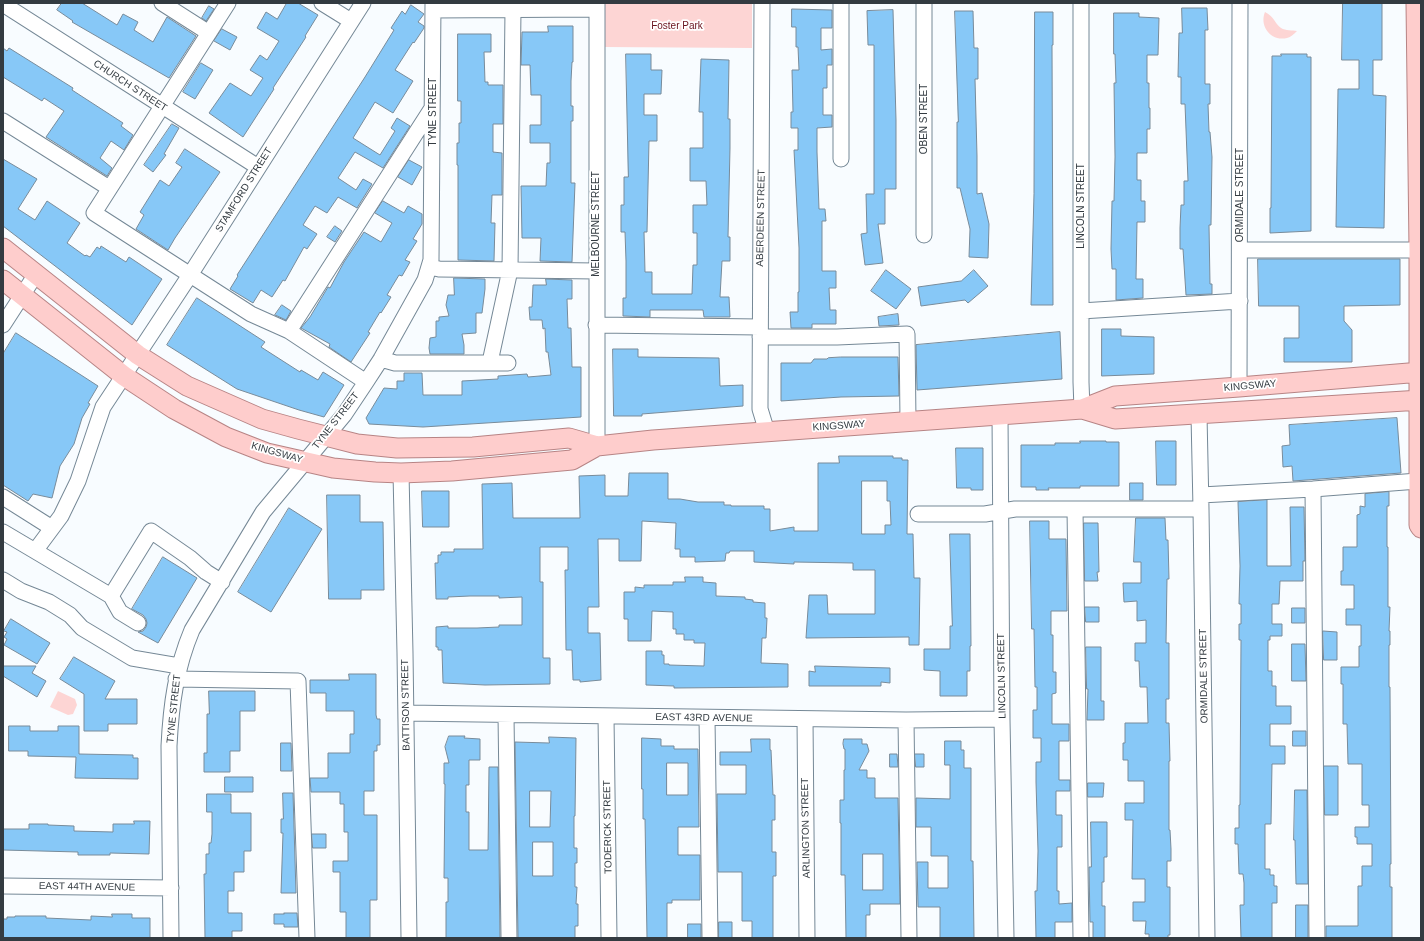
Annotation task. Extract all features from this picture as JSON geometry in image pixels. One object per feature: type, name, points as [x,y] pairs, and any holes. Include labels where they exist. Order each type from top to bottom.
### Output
[{"type":"main road","points":[[1416,3],[1420,372],[1418,481],[1419,525],[1421,528]]},
{"type":"main road","name":"KINGSWAY","points":[[3,248],[138,355],[187,386],[262,419],[357,444],[398,448],[473,447],[569,438],[597,446],[908,421],[1082,409],[1115,396],[1420,372]]},
{"type":"main road","name":"KINGSWAY","points":[[3,280],[124,376],[174,409],[226,437],[267,453],[333,468],[401,473],[452,472],[572,460],[597,446]]},
{"type":"main road","name":"KINGSWAY","points":[[1082,409],[1116,419],[1199,415],[1419,400]]},
{"type":"street","points":[[162,3],[209,33]]},
{"type":"street","points":[[228,3],[94,212],[251,314],[290,331],[366,382]]},
{"type":"street","points":[[322,3],[351,21]]},
{"type":"street","name":"STAMFORD STREET","points":[[35,551],[61,516],[78,481],[103,407],[190,275],[363,3]]},
{"type":"street","name":"ABERDEEN STREET","points":[[762,3],[760,408],[767,432]]},
{"type":"street","points":[[841,3],[841,160]]},
{"type":"street","name":"OBEN STREET","points":[[924,3],[924,235]]},
{"type":"street","name":"LINCOLN STREET","points":[[1081,3],[1082,409]]},
{"type":"street","name":"ORMIDALE STREET","points":[[1240,3],[1240,387]]},
{"type":"street","name":"CHURCH STREET","points":[[3,4],[258,167]]},
{"type":"street","points":[[433,6],[513,10],[597,6]]},
{"type":"street","name":"TYNE STREET","points":[[171,938],[171,718],[178,672],[184,648],[192,630],[263,512],[304,461],[344,415],[381,359],[425,280],[430,267],[433,6]]},
{"type":"street","name":"MELBOURNE STREET","points":[[597,6],[597,446]]},
{"type":"street","points":[[490,362],[510,270],[513,10]]},
{"type":"street","points":[[290,331],[433,108]]},
{"type":"street","points":[[3,122],[109,188]]},
{"type":"street","points":[[1240,250],[1419,250]]},
{"type":"street","points":[[430,267],[439,269],[596,271]]},
{"type":"street","points":[[3,325],[36,274]]},
{"type":"street","points":[[1081,311],[1240,302]]},
{"type":"street","points":[[596,325],[837,337],[907,334],[908,421]]},
{"type":"street","points":[[381,359],[395,363],[508,363]]},
{"type":"street","name":"LINCOLN STREET","points":[[1000,414],[1002,719],[1006,938]]},
{"type":"street","name":"ORMIDALE STREET","points":[[1199,415],[1207,938]]},
{"type":"street","name":"BATTISON STREET","points":[[401,473],[409,938]]},
{"type":"street","points":[[918,514],[985,514],[1015,509],[1075,509],[1201,502],[1313,489],[1418,481]]},
{"type":"street","points":[[1313,489],[1317,938]]},
{"type":"street","points":[[3,497],[52,528]]},
{"type":"street","points":[[1075,509],[1082,938]]},
{"type":"street","points":[[111,596],[151,530],[190,558],[206,572],[222,582]]},
{"type":"street","points":[[3,532],[111,596],[120,612],[138,623]]},
{"type":"street","points":[[3,580],[21,591],[49,602],[70,615],[82,628],[132,658],[178,672],[298,681],[307,938]]},
{"type":"street","name":"EAST 43RD AVENUE","points":[[406,714],[906,720],[1002,719]]},
{"type":"street","points":[[506,715],[509,938]]},
{"type":"street","name":"TODERICK STREET","points":[[606,717],[609,938]]},
{"type":"street","points":[[707,718],[710,938]]},
{"type":"street","name":"ARLINGTON STREET","points":[[805,719],[807,938]]},
{"type":"street","points":[[906,720],[909,938]]},
{"type":"street","name":"EAST 44TH AVENUE","points":[[3,886],[171,888]]},
{"type":"green space","name":"Foster Park","points":[[602,3],[752,3],[752,48],[604,47],[605,30],[602,25]]},
{"type":"green space","points":[[1265,12],[1271,16],[1281,28],[1297,31],[1287,38],[1276,38],[1268,32],[1265,27]]},
{"type":"green space","points":[[58,691],[75,699],[77,705],[73,714],[68,715],[50,707]]},
{"type":"building","points":[[62,3],[82,3],[117,25],[123,14],[138,22],[134,30],[153,42],[167,17],[196,36],[169,78],[72,22],[73,21],[57,10]]},
{"type":"building","points":[[287,3],[298,3],[318,15],[305,36],[306,37],[243,137],[209,113],[230,83],[251,96],[263,78],[250,70],[260,55],[267,60],[279,41],[257,28],[266,12],[277,19]]},
{"type":"building","points":[[1343,3],[1382,3],[1382,60],[1373,60],[1373,95],[1386,96],[1384,228],[1336,227],[1338,89],[1359,89],[1359,60],[1342,60]]},
{"type":"building","points":[[411,5],[424,14],[418,22],[424,26],[424,28],[395,70],[413,81],[393,113],[375,102],[353,138],[380,155],[395,131],[391,128],[397,118],[410,126],[383,168],[355,152],[338,178],[356,190],[363,179],[372,184],[357,208],[338,197],[327,213],[315,206],[303,225],[317,234],[307,249],[304,247],[285,281],[283,280],[272,297],[261,290],[253,303],[230,289],[238,276],[237,275],[365,77],[394,30],[391,28],[402,11],[405,14]]},
{"type":"building","points":[[209,6],[214,9],[206,21],[202,18]]},
{"type":"building","points":[[1182,8],[1207,8],[1208,30],[1205,30],[1205,84],[1210,84],[1210,104],[1208,104],[1212,157],[1211,225],[1209,225],[1210,284],[1212,284],[1212,294],[1186,295],[1183,249],[1180,249],[1181,205],[1184,205],[1184,181],[1188,181],[1185,104],[1181,104],[1181,77],[1178,77],[1179,33],[1182,33]]},
{"type":"building","points":[[792,9],[832,10],[832,28],[821,28],[821,50],[832,49],[832,65],[827,65],[827,88],[823,88],[823,115],[832,115],[832,127],[817,128],[817,152],[819,209],[825,209],[826,221],[822,221],[822,271],[836,271],[836,288],[829,288],[830,310],[836,310],[836,324],[812,324],[812,328],[791,328],[790,312],[798,312],[799,292],[799,248],[794,150],[798,150],[798,128],[791,128],[791,112],[793,112],[792,70],[799,70],[798,47],[796,47],[796,27],[792,27]]},
{"type":"building","points":[[893,10],[896,189],[885,189],[885,224],[878,224],[883,263],[865,265],[861,234],[867,233],[866,194],[874,194],[874,45],[868,45],[867,11]]},
{"type":"building","points":[[955,11],[973,11],[974,48],[978,48],[978,79],[975,79],[977,194],[982,193],[989,224],[988,258],[969,257],[970,229],[960,188],[957,188],[958,122]]},
{"type":"building","points":[[1035,12],[1053,12],[1053,305],[1031,305],[1034,194]]},
{"type":"building","points":[[1114,13],[1139,13],[1139,17],[1159,18],[1158,55],[1147,55],[1150,129],[1147,129],[1147,153],[1137,153],[1137,180],[1141,180],[1141,201],[1145,201],[1145,222],[1137,222],[1136,279],[1143,279],[1143,298],[1116,300],[1116,269],[1112,269],[1111,249],[1115,157],[1114,83],[1116,83]]},
{"type":"building","points":[[548,26],[573,26],[573,62],[571,81],[571,106],[573,106],[573,121],[571,121],[571,183],[575,183],[572,262],[540,261],[541,238],[522,238],[521,186],[546,186],[547,163],[550,163],[550,143],[530,143],[530,125],[541,125],[541,95],[531,95],[530,65],[521,65],[522,32],[548,32]]},
{"type":"building","points":[[222,29],[237,37],[230,50],[214,41]]},
{"type":"building","points":[[458,34],[491,34],[491,52],[484,52],[485,82],[488,82],[488,85],[503,85],[503,124],[493,124],[493,152],[502,153],[502,195],[492,195],[491,223],[495,223],[494,261],[458,260],[457,143],[459,143],[459,123],[461,123],[461,101],[458,101]]},
{"type":"building","points":[[3,48],[7,51],[9,48],[73,88],[72,90],[123,123],[121,126],[133,135],[124,150],[111,141],[100,158],[112,168],[107,176],[46,137],[64,111],[44,98],[42,101],[3,77]]},
{"type":"building","points":[[626,54],[651,54],[651,70],[662,70],[661,94],[644,94],[644,115],[657,115],[657,141],[649,141],[647,232],[644,232],[645,272],[652,272],[652,294],[692,294],[693,265],[697,265],[697,233],[693,233],[693,205],[707,205],[706,181],[690,181],[690,148],[703,148],[703,112],[699,112],[701,59],[729,60],[728,119],[730,119],[730,148],[728,237],[730,237],[730,261],[722,261],[720,297],[729,297],[730,317],[704,317],[703,310],[650,310],[650,317],[623,316],[623,298],[626,298],[626,261],[625,232],[621,232],[621,205],[624,205],[624,177],[628,177]]},
{"type":"building","points":[[1281,54],[1307,54],[1307,57],[1311,57],[1311,231],[1270,233],[1272,56],[1281,56]]},
{"type":"building","points":[[201,63],[213,70],[195,99],[183,92]]},
{"type":"building","points":[[172,124],[179,128],[164,154],[166,155],[153,172],[144,165]]},
{"type":"building","points":[[185,149],[220,172],[168,250],[136,229],[144,215],[140,212],[160,180],[169,186],[182,167],[176,163]]},
{"type":"building","points":[[3,159],[37,179],[18,209],[35,220],[47,201],[80,223],[67,243],[85,256],[90,257],[97,247],[100,249],[101,246],[126,262],[129,257],[162,279],[132,325],[3,226]]},
{"type":"building","points":[[409,160],[422,167],[412,185],[398,177]]},
{"type":"building","points":[[383,201],[404,213],[408,206],[422,214],[422,224],[413,239],[417,241],[405,260],[410,262],[402,276],[399,275],[387,295],[391,297],[381,313],[380,312],[368,332],[370,333],[351,362],[329,347],[330,344],[301,328],[310,317],[328,287],[330,288],[344,262],[364,232],[381,242],[392,223],[375,213]]},
{"type":"building","points":[[335,226],[342,231],[335,242],[327,237]]},
{"type":"building","points":[[1258,259],[1400,259],[1400,305],[1344,306],[1344,321],[1352,330],[1352,362],[1284,362],[1284,338],[1299,338],[1299,306],[1259,306]]},
{"type":"building","points":[[886,270],[911,289],[896,309],[871,291]]},
{"type":"building","points":[[974,270],[988,286],[968,303],[965,300],[921,306],[918,287],[961,281]]},
{"type":"building","points":[[454,278],[485,279],[482,313],[476,313],[476,333],[462,334],[464,354],[430,354],[430,338],[436,337],[436,321],[439,321],[439,317],[449,316],[446,305],[448,295],[454,295]]},
{"type":"building","points":[[546,279],[572,280],[572,299],[567,299],[568,328],[571,328],[572,367],[581,367],[581,417],[423,427],[369,424],[366,418],[384,388],[397,389],[397,381],[404,381],[404,373],[422,373],[423,395],[462,395],[462,381],[498,379],[498,376],[527,374],[528,377],[551,375],[548,352],[546,352],[545,328],[543,329],[542,320],[530,320],[529,307],[532,307],[533,285],[546,285]]},
{"type":"building","points":[[197,298],[265,342],[261,347],[300,372],[301,370],[318,380],[323,372],[344,385],[324,417],[237,389],[167,345]]},
{"type":"building","points":[[282,305],[291,311],[286,320],[275,315]]},
{"type":"building","points":[[898,314],[899,325],[879,326],[878,317]]},
{"type":"building","points":[[1102,329],[1121,329],[1121,336],[1154,337],[1154,374],[1102,376]]},
{"type":"building","points":[[1060,332],[1062,379],[917,390],[916,345]]},
{"type":"building","points":[[16,333],[98,386],[88,403],[90,404],[82,418],[74,444],[60,466],[52,498],[33,494],[28,501],[3,485],[3,354]]},
{"type":"building","points":[[613,349],[638,349],[638,357],[719,358],[720,386],[743,385],[743,406],[642,414],[642,416],[614,416]]},
{"type":"building","points":[[841,357],[898,357],[899,396],[841,397],[781,401],[781,363],[811,363],[814,359]]},
{"type":"building","points":[[1397,418],[1401,473],[1293,481],[1292,466],[1283,467],[1282,446],[1290,445],[1289,425]]},
{"type":"building","points":[[1080,441],[1119,442],[1119,486],[1048,488],[1049,490],[1036,490],[1036,487],[1021,487],[1021,445],[1055,445],[1055,443],[1080,443]]},
{"type":"building","points":[[1156,441],[1176,441],[1176,485],[1157,485]]},
{"type":"building","points":[[956,448],[983,448],[983,490],[957,488]]},
{"type":"building","points":[[839,456],[893,456],[893,458],[908,460],[907,534],[913,534],[914,578],[920,578],[919,645],[909,645],[909,637],[806,638],[809,595],[827,595],[828,614],[875,614],[875,570],[853,570],[853,563],[794,562],[794,564],[754,562],[754,551],[730,551],[729,553],[726,553],[725,561],[695,562],[695,557],[680,557],[680,549],[675,549],[676,523],[642,521],[641,561],[619,561],[619,539],[598,539],[599,607],[588,607],[588,633],[600,633],[601,680],[580,682],[580,680],[573,680],[572,650],[566,650],[565,570],[568,570],[568,547],[540,547],[540,582],[543,582],[543,658],[550,658],[550,684],[485,685],[443,683],[442,650],[438,650],[438,647],[436,647],[436,627],[448,626],[448,628],[477,628],[499,627],[499,625],[522,625],[522,597],[499,598],[499,596],[470,596],[436,599],[435,563],[438,563],[438,555],[441,555],[441,552],[454,552],[454,549],[483,549],[482,484],[512,483],[513,518],[580,518],[579,476],[605,475],[605,496],[628,496],[629,473],[668,473],[668,499],[698,502],[724,502],[724,505],[731,506],[764,506],[764,509],[770,509],[770,531],[794,527],[794,531],[818,531],[818,463],[839,463]],"holes":[[[862,481],[887,481],[887,501],[890,501],[891,525],[885,525],[885,534],[862,534]]]},
{"type":"building","points":[[1130,483],[1143,483],[1143,500],[1130,500]]},
{"type":"building","points":[[422,491],[449,491],[449,527],[423,527]]},
{"type":"building","points":[[1389,492],[1389,506],[1387,506],[1387,547],[1388,607],[1390,607],[1390,887],[1392,887],[1392,938],[1326,938],[1326,926],[1358,926],[1358,886],[1362,886],[1362,866],[1372,866],[1372,844],[1357,844],[1357,837],[1355,837],[1355,827],[1369,827],[1369,805],[1362,805],[1362,764],[1348,764],[1347,724],[1343,724],[1343,684],[1341,684],[1341,667],[1359,667],[1361,625],[1346,625],[1346,609],[1354,609],[1354,585],[1341,585],[1341,571],[1343,571],[1343,547],[1357,547],[1357,515],[1360,514],[1360,506],[1365,507],[1365,494]]},
{"type":"building","points":[[327,495],[360,495],[360,522],[383,522],[384,590],[361,590],[361,599],[329,599]]},
{"type":"building","points":[[1267,500],[1267,566],[1291,566],[1290,507],[1304,507],[1305,561],[1303,561],[1303,581],[1280,581],[1279,604],[1272,604],[1272,624],[1282,624],[1282,636],[1270,636],[1270,640],[1268,640],[1268,671],[1272,671],[1272,686],[1276,686],[1276,706],[1291,706],[1291,724],[1270,724],[1270,746],[1285,746],[1285,764],[1272,764],[1271,824],[1265,824],[1265,869],[1270,869],[1270,875],[1274,875],[1274,886],[1277,886],[1277,903],[1272,903],[1272,938],[1241,938],[1240,905],[1244,905],[1244,883],[1243,874],[1239,874],[1238,844],[1235,844],[1235,828],[1239,828],[1240,805],[1241,640],[1239,640],[1239,624],[1241,624],[1241,604],[1239,604],[1240,566],[1238,502]]},
{"type":"building","points":[[289,508],[322,529],[271,612],[238,592]]},
{"type":"building","points":[[1136,518],[1165,518],[1166,540],[1168,540],[1169,579],[1167,579],[1166,643],[1169,643],[1169,699],[1166,699],[1166,723],[1169,723],[1169,830],[1171,861],[1167,861],[1167,887],[1170,887],[1170,935],[1168,935],[1168,938],[1149,938],[1149,934],[1145,934],[1146,921],[1133,921],[1133,902],[1145,902],[1145,879],[1132,879],[1133,820],[1125,820],[1125,803],[1144,803],[1144,781],[1128,781],[1128,760],[1123,760],[1125,723],[1148,723],[1147,687],[1140,687],[1139,661],[1135,661],[1135,643],[1146,643],[1146,620],[1137,621],[1137,601],[1124,602],[1123,583],[1141,583],[1141,562],[1134,562]]},
{"type":"building","points":[[1030,521],[1049,521],[1049,539],[1066,539],[1067,611],[1051,611],[1051,635],[1053,635],[1053,672],[1056,672],[1056,693],[1052,694],[1052,724],[1069,724],[1069,741],[1059,741],[1059,780],[1070,780],[1070,791],[1056,791],[1056,815],[1062,815],[1062,847],[1057,847],[1057,891],[1059,891],[1059,904],[1072,903],[1072,922],[1055,922],[1055,938],[1036,938],[1035,891],[1037,891],[1038,851],[1036,762],[1041,762],[1041,738],[1033,738],[1033,710],[1037,710],[1037,687],[1035,687],[1034,629],[1032,629]]},
{"type":"building","points":[[1084,523],[1098,523],[1098,581],[1085,581]]},
{"type":"building","points":[[950,534],[970,534],[971,646],[970,671],[967,671],[967,696],[940,696],[940,671],[924,670],[924,649],[950,649],[950,626],[952,626]]},
{"type":"building","points":[[163,557],[197,578],[158,643],[138,632],[143,631],[146,627],[146,619],[143,615],[132,609]]},
{"type":"building","points":[[685,577],[703,577],[703,582],[716,583],[716,596],[745,597],[745,599],[753,600],[753,602],[765,603],[765,618],[767,618],[766,638],[762,638],[761,663],[788,664],[788,687],[674,688],[674,686],[646,685],[646,651],[662,651],[662,655],[664,655],[664,664],[704,666],[705,643],[694,643],[694,640],[684,640],[684,634],[676,634],[676,629],[673,629],[673,612],[652,611],[651,641],[628,641],[628,619],[624,619],[624,592],[635,592],[635,587],[644,588],[644,585],[673,585],[673,582],[685,582]]},
{"type":"building","points":[[1085,607],[1099,607],[1099,622],[1086,622]]},
{"type":"building","points":[[1292,608],[1305,608],[1305,623],[1292,623]]},
{"type":"building","points":[[11,619],[50,643],[37,664],[4,645],[7,639],[4,637],[7,632],[4,631]]},
{"type":"building","points":[[1323,631],[1337,632],[1337,660],[1324,660]]},
{"type":"building","points":[[1292,644],[1305,644],[1306,681],[1292,681]]},
{"type":"building","points":[[1086,647],[1101,647],[1101,701],[1104,701],[1104,720],[1087,720],[1088,689]]},
{"type":"building","points":[[74,657],[115,681],[105,699],[137,699],[137,724],[108,724],[108,731],[84,731],[84,694],[60,679]]},
{"type":"building","points":[[3,666],[36,666],[32,673],[46,681],[37,697],[3,676]]},
{"type":"building","points":[[815,666],[890,668],[890,683],[881,682],[881,686],[809,686],[809,671],[815,672]]},
{"type":"building","points":[[349,674],[376,674],[376,715],[377,719],[380,719],[380,745],[377,745],[377,751],[374,751],[374,791],[364,791],[364,815],[377,815],[377,900],[370,900],[370,938],[346,938],[346,912],[340,912],[340,872],[333,872],[333,861],[348,861],[348,832],[344,832],[344,804],[340,804],[340,792],[311,792],[310,778],[328,778],[328,753],[350,753],[350,734],[354,734],[354,711],[326,711],[326,693],[310,693],[310,680],[349,680]]},
{"type":"building","points":[[209,691],[255,691],[255,711],[240,711],[240,751],[230,751],[230,772],[204,772],[204,753],[207,753],[207,714],[209,714]]},
{"type":"building","points":[[9,726],[30,726],[30,731],[58,731],[58,726],[79,726],[79,754],[133,755],[133,758],[138,758],[138,779],[75,778],[76,757],[28,756],[28,751],[9,751]]},
{"type":"building","points":[[1293,731],[1306,731],[1306,746],[1293,746]]},
{"type":"building","points":[[449,736],[465,736],[464,738],[480,739],[480,760],[469,760],[469,785],[466,785],[466,812],[469,812],[469,850],[488,850],[489,767],[498,767],[500,938],[446,938],[448,878],[444,878],[444,763],[449,763],[445,747]]},
{"type":"building","points":[[549,737],[576,738],[574,848],[577,848],[577,863],[575,863],[575,887],[577,887],[576,904],[578,904],[578,926],[575,926],[575,938],[518,938],[515,742],[549,743]],"holes":[[[530,791],[551,791],[550,827],[530,827]],[[533,842],[553,842],[553,876],[533,876]]]},
{"type":"building","points":[[642,738],[661,739],[661,746],[674,746],[674,749],[698,749],[699,827],[678,827],[678,855],[700,855],[700,900],[672,900],[672,903],[667,903],[667,938],[647,938],[645,819],[643,819]],"holes":[[[667,763],[688,763],[688,795],[667,795]]]},
{"type":"building","points":[[751,739],[770,739],[773,795],[775,795],[775,820],[772,820],[772,852],[776,852],[776,876],[773,876],[773,938],[752,938],[752,921],[742,921],[742,872],[718,872],[717,794],[746,794],[746,765],[720,765],[720,752],[751,752]]},
{"type":"building","points":[[844,739],[862,739],[862,744],[867,744],[869,751],[859,770],[867,770],[867,778],[875,778],[875,798],[898,798],[900,904],[870,904],[870,915],[866,915],[866,938],[846,938],[845,875],[841,875],[840,823],[840,800],[844,800],[845,749],[843,744]],"holes":[[[863,854],[883,854],[883,890],[863,890]]]},
{"type":"building","points":[[945,741],[961,741],[961,750],[964,750],[964,768],[971,768],[971,861],[973,861],[974,938],[940,938],[940,907],[918,907],[917,862],[928,862],[928,888],[948,888],[948,856],[931,856],[931,827],[916,827],[916,798],[950,799],[950,765],[945,765]]},
{"type":"building","points":[[281,743],[291,743],[292,771],[281,771]]},
{"type":"building","points":[[890,754],[897,754],[898,767],[890,767]]},
{"type":"building","points":[[915,754],[924,754],[924,767],[916,767]]},
{"type":"building","points":[[1324,766],[1338,766],[1338,815],[1325,815]]},
{"type":"building","points":[[225,777],[253,777],[253,792],[225,792]]},
{"type":"building","points":[[1088,783],[1104,783],[1103,797],[1088,797]]},
{"type":"building","points":[[1295,790],[1307,790],[1308,884],[1296,884],[1294,840]]},
{"type":"building","points":[[283,793],[293,793],[296,893],[281,893],[283,833],[281,833],[281,819],[283,819]]},
{"type":"building","points":[[207,794],[231,794],[231,813],[251,813],[251,851],[244,851],[244,872],[234,872],[234,891],[228,891],[228,913],[242,913],[242,931],[232,931],[232,938],[205,938],[204,874],[206,874],[206,854],[209,854],[209,843],[211,843],[212,834],[212,812],[207,812]]},
{"type":"building","points":[[134,821],[150,821],[149,854],[110,853],[110,855],[78,855],[78,852],[3,850],[3,829],[29,829],[29,824],[48,824],[74,826],[74,831],[113,832],[113,824],[134,824]]},
{"type":"building","points":[[1091,822],[1107,822],[1107,857],[1104,857],[1104,882],[1102,882],[1102,906],[1105,906],[1105,938],[1093,938],[1093,922],[1090,922],[1089,867],[1091,867]]},
{"type":"building","points":[[312,834],[326,834],[326,848],[313,848]]},
{"type":"building","points":[[1296,905],[1308,905],[1308,938],[1296,938]]},
{"type":"building","points":[[297,913],[298,927],[284,927],[284,924],[274,924],[274,914]]},
{"type":"building","points":[[112,914],[132,914],[132,918],[150,918],[150,938],[3,938],[3,919],[7,919],[7,917],[46,916],[46,918],[91,920],[91,916],[112,917]]},
{"type":"building","points":[[719,922],[732,922],[732,938],[719,938]]},
{"type":"building","points":[[688,924],[701,924],[701,938],[688,938]]}]
